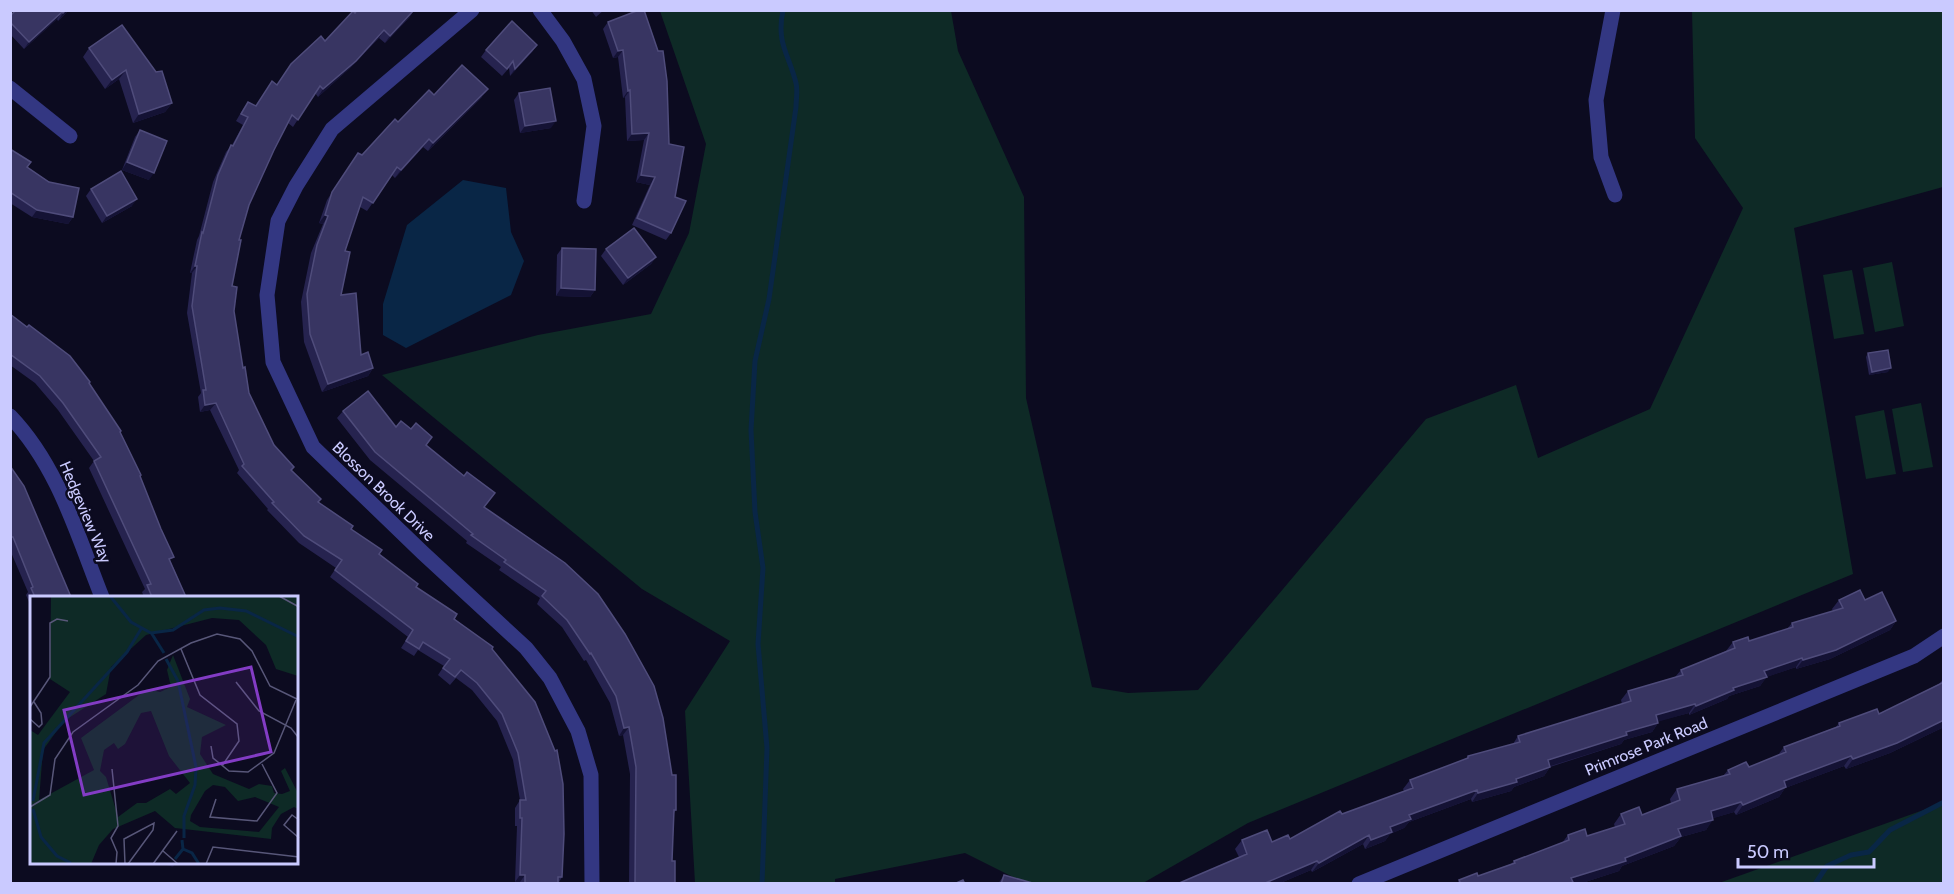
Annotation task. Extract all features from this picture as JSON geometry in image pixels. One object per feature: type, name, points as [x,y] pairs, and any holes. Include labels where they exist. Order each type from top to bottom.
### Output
[{"type":"street","name":"Blosson Brook Drive","points":[[472,10],[332,129],[296,186],[279,221],[267,295],[273,362],[314,447],[423,553],[526,648],[550,678],[578,731],[591,775],[592,884]]},
{"type":"street","points":[[540,10],[563,41],[584,80],[594,126],[584,201]]},
{"type":"street","points":[[1613,10],[1596,100],[1601,157],[1615,195]]},
{"type":"street","points":[[10,88],[69,136]]},
{"type":"street","name":"Hedgeview Way","points":[[10,416],[28,435],[55,478],[102,596]]},
{"type":"street","name":"Primrose Park Road","points":[[1359,884],[1914,656],[1944,636]]},
{"type":"green space","points":[[660,11],[951,11],[958,51],[1024,197],[1026,398],[1092,687],[1128,693],[1198,690],[1426,419],[1516,385],[1538,458],[1650,409],[1743,208],[1695,138],[1692,11],[1943,11],[1943,187],[1794,228],[1853,574],[1248,823],[1143,883],[1025,883],[965,853],[835,879],[835,883],[695,883],[685,711],[730,641],[642,589],[382,375],[538,335],[651,314],[689,233],[706,144]]},
{"type":"green space","points":[[1892,262],[1904,326],[1875,332],[1863,268]]},
{"type":"green space","points":[[1852,270],[1864,334],[1834,339],[1823,275]]},
{"type":"green space","points":[[1921,403],[1933,467],[1903,472],[1892,409]]},
{"type":"green space","points":[[1884,410],[1896,474],[1866,479],[1855,416]]},
{"type":"green space","points":[[1943,803],[1943,883],[1719,883]]},
{"type":"water","points":[[463,180],[506,188],[511,232],[524,261],[511,295],[406,348],[383,335],[383,304],[407,225]]},
{"type":"building","points":[[16,10],[66,10],[29,42],[10,22],[10,16]]},
{"type":"building","points":[[357,10],[414,10],[390,36],[384,30],[356,61],[323,89],[320,86],[298,120],[292,115],[274,150],[249,205],[239,240],[241,240],[232,286],[237,287],[234,311],[243,368],[245,367],[249,393],[274,445],[294,467],[291,470],[321,499],[318,502],[382,550],[379,554],[418,584],[416,587],[457,614],[454,619],[493,647],[492,649],[535,702],[555,751],[557,750],[563,784],[562,877],[558,877],[558,884],[525,884],[525,875],[520,875],[522,818],[520,818],[520,800],[526,800],[518,753],[502,714],[477,683],[461,670],[455,677],[443,668],[450,659],[423,642],[419,649],[406,641],[413,630],[335,570],[342,560],[304,536],[272,503],[274,502],[242,466],[244,464],[216,403],[205,405],[203,390],[206,390],[192,306],[197,266],[195,266],[218,175],[231,145],[233,146],[248,117],[241,114],[248,102],[256,106],[272,81],[277,85],[291,64],[321,36],[325,41],[353,11],[355,13]]},
{"type":"building","points":[[644,10],[658,51],[663,51],[667,81],[669,144],[684,147],[675,197],[686,201],[671,233],[637,218],[655,177],[641,175],[649,133],[632,134],[630,90],[628,91],[623,50],[618,51],[608,22]]},
{"type":"building","points":[[512,21],[537,45],[515,69],[513,61],[507,69],[486,50]]},
{"type":"building","points":[[122,25],[156,72],[162,71],[172,103],[139,114],[126,70],[112,80],[89,48]]},
{"type":"building","points":[[462,65],[488,89],[433,143],[429,139],[401,170],[397,167],[373,203],[363,197],[345,251],[350,252],[341,295],[356,293],[361,355],[368,352],[373,368],[328,384],[310,334],[307,294],[317,245],[328,216],[325,215],[332,192],[358,153],[362,155],[395,119],[398,122],[429,90],[434,95]]},
{"type":"building","points":[[550,88],[556,121],[525,126],[519,93]]},
{"type":"building","points":[[140,130],[167,141],[154,173],[127,162]]},
{"type":"building","points":[[10,149],[31,162],[27,167],[49,182],[79,188],[73,217],[37,210],[10,192]]},
{"type":"building","points":[[121,171],[137,199],[107,216],[91,189]]},
{"type":"building","points":[[634,228],[656,257],[628,278],[606,249]]},
{"type":"building","points":[[562,248],[596,249],[595,290],[561,288]]},
{"type":"building","points":[[10,314],[27,327],[29,325],[70,356],[90,382],[121,431],[141,475],[174,557],[169,559],[186,596],[152,596],[147,585],[151,584],[94,461],[101,457],[63,403],[40,376],[10,354]]},
{"type":"building","points":[[1888,350],[1891,368],[1872,372],[1868,353]]},
{"type":"building","points":[[368,391],[396,427],[401,421],[411,429],[416,423],[432,437],[426,445],[464,476],[467,472],[495,493],[484,507],[565,563],[598,594],[625,634],[654,686],[663,718],[672,775],[676,775],[672,861],[675,861],[675,884],[635,884],[636,767],[629,727],[624,728],[616,696],[591,653],[567,620],[542,596],[546,591],[504,562],[506,560],[471,535],[473,534],[375,452],[343,411]]},
{"type":"building","points":[[10,466],[24,486],[71,596],[35,596],[13,537],[10,537]]},
{"type":"building","points":[[1860,590],[1865,600],[1882,592],[1896,621],[1836,650],[1803,660],[1802,658],[1764,671],[1767,677],[1733,688],[1734,690],[1696,706],[1695,704],[1656,715],[1658,723],[1548,760],[1550,767],[1516,779],[1517,782],[1478,793],[1477,790],[1409,815],[1411,819],[1390,827],[1392,832],[1371,840],[1369,835],[1319,863],[1317,861],[1263,884],[1177,884],[1247,854],[1242,840],[1267,830],[1272,842],[1288,835],[1290,839],[1340,811],[1342,814],[1413,788],[1410,780],[1468,758],[1468,756],[1520,742],[1518,736],[1631,701],[1628,691],[1683,675],[1681,670],[1735,648],[1733,642],[1748,637],[1749,641],[1793,627],[1792,623],[1843,608],[1839,600]]},
{"type":"building","points":[[1944,682],[1944,720],[1897,743],[1853,759],[1851,756],[1784,781],[1786,787],[1743,805],[1741,802],[1711,811],[1713,820],[1678,829],[1681,836],[1625,858],[1626,861],[1571,878],[1573,882],[1567,884],[1461,884],[1459,880],[1515,863],[1514,861],[1569,840],[1568,835],[1585,829],[1587,836],[1625,824],[1621,814],[1639,807],[1642,815],[1680,800],[1677,789],[1730,774],[1728,770],[1746,762],[1749,767],[1786,752],[1784,747],[1840,726],[1839,723],[1877,709],[1879,714]]},
{"type":"building","points":[[1004,875],[1036,884],[1001,884]]},
{"type":"waterway","points":[[762,884],[767,748],[758,644],[763,568],[755,512],[751,430],[755,361],[769,299],[796,107],[796,83],[782,40],[783,10]]},
{"type":"waterway","points":[[1815,884],[1827,866],[1851,855],[1869,852],[1890,830],[1944,802]]}]
